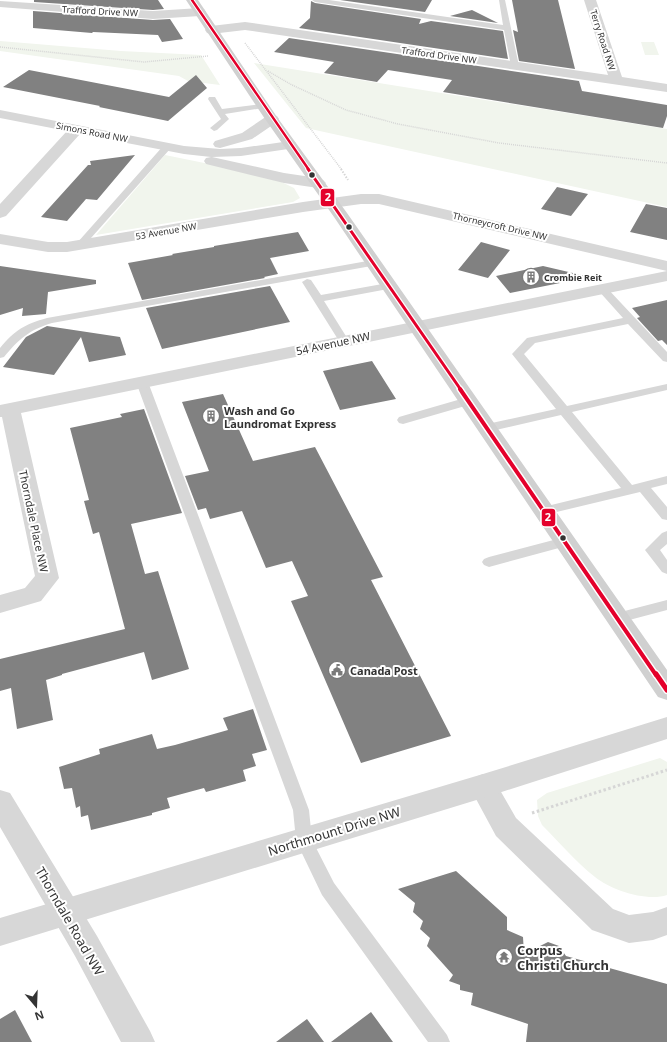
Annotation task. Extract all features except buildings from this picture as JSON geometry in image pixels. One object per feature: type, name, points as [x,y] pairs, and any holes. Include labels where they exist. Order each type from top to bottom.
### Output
[{"type":"main road","points":[[192,0],[263,106],[332,203],[667,690]]},
{"type":"street","name":"Terry Road NW","points":[[590,0],[616,80]]},
{"type":"street","name":"Trafford Drive NW","points":[[0,4],[153,14],[200,12]]},
{"type":"street","name":"Trafford Drive NW","points":[[211,30],[245,26],[667,88]]},
{"type":"street","name":"Simons Road NW","points":[[0,114],[184,150],[220,153],[290,145]]},
{"type":"street","name":"Simons Road NW","points":[[184,150],[215,146],[235,141],[247,136],[272,119]]},
{"type":"street","points":[[0,213],[76,130]]},
{"type":"street","name":"Simons Road NW","points":[[184,150],[199,157],[220,163],[284,178],[318,183]]},
{"type":"street","name":"Thorneycroft Drive NW","points":[[332,203],[361,199],[390,200],[667,266]]},
{"type":"street","name":"53 Avenue NW","points":[[0,239],[48,247],[67,248],[332,203]]},
{"type":"street","name":"54 Avenue NW","points":[[5,410],[667,276]]},
{"type":"street","name":"Thorndale Place NW","points":[[0,604],[34,595],[46,578],[5,410]]},
{"type":"street","name":"Northmount Drive NW","points":[[0,932],[483,786],[667,728]]},
{"type":"street","points":[[483,786],[506,827],[603,920],[629,928],[653,926],[667,921]]},
{"type":"street","name":"Thorndale Road NW","points":[[0,802],[86,946],[139,1042]]},
{"type":"lane","points":[[315,0],[506,28]]},
{"type":"lane","points":[[502,0],[514,66]]},
{"type":"lane","points":[[212,99],[225,119],[214,128]]},
{"type":"lane","points":[[220,112],[263,106]]},
{"type":"lane","points":[[80,245],[167,147]]},
{"type":"lane","points":[[0,355],[18,333],[32,325],[51,320],[373,263]]},
{"type":"lane","points":[[307,282],[344,341]]},
{"type":"lane","points":[[318,299],[388,286]]},
{"type":"lane","points":[[602,289],[667,359]]},
{"type":"lane","points":[[629,490],[518,354],[532,340],[631,320]]},
{"type":"lane","points":[[142,382],[301,810],[304,840],[328,889],[440,1042]]},
{"type":"lane","points":[[487,428],[564,412],[667,387]]},
{"type":"lane","points":[[403,420],[468,402]]},
{"type":"lane","points":[[544,511],[667,480]]},
{"type":"lane","points":[[642,486],[665,510]]},
{"type":"lane","points":[[667,536],[652,550],[667,569]]},
{"type":"lane","points":[[489,562],[565,542]]},
{"type":"lane","points":[[618,618],[667,606]]},
{"type":"path","points":[[242,40],[338,164],[348,180]]},
{"type":"path","points":[[0,47],[144,62],[227,53]]},
{"type":"path","points":[[268,72],[346,110],[398,124],[499,143],[667,163]]},
{"type":"path","points":[[532,813],[667,770]]},
{"type":"shaded area","points":[[0,41],[121,51],[201,55],[220,85],[188,81],[179,76],[0,51]]},
{"type":"shaded area","points":[[641,42],[654,42],[659,55],[645,55]]},
{"type":"shaded area","points":[[254,63],[667,129],[667,207],[306,128]]},
{"type":"shaded area","points":[[165,155],[269,176],[294,188],[300,198],[293,202],[96,235]]},
{"type":"shaded area","points":[[660,758],[667,762],[667,895],[659,897],[640,896],[630,894],[602,882],[574,858],[542,825],[538,816],[537,800],[547,793]]},
{"type":"transit line","name":"2","points":[[192,0],[272,119],[341,216],[667,690]]},
{"type":"place","name":"Crombie Reit","points":[[531,277]]},
{"type":"place","name":"Wash and Go Laundromat Express","points":[[211,416]]},
{"type":"place","name":"Canada Post","points":[[337,670]]},
{"type":"place","name":"Corpus Christi Church","points":[[504,957]]}]
